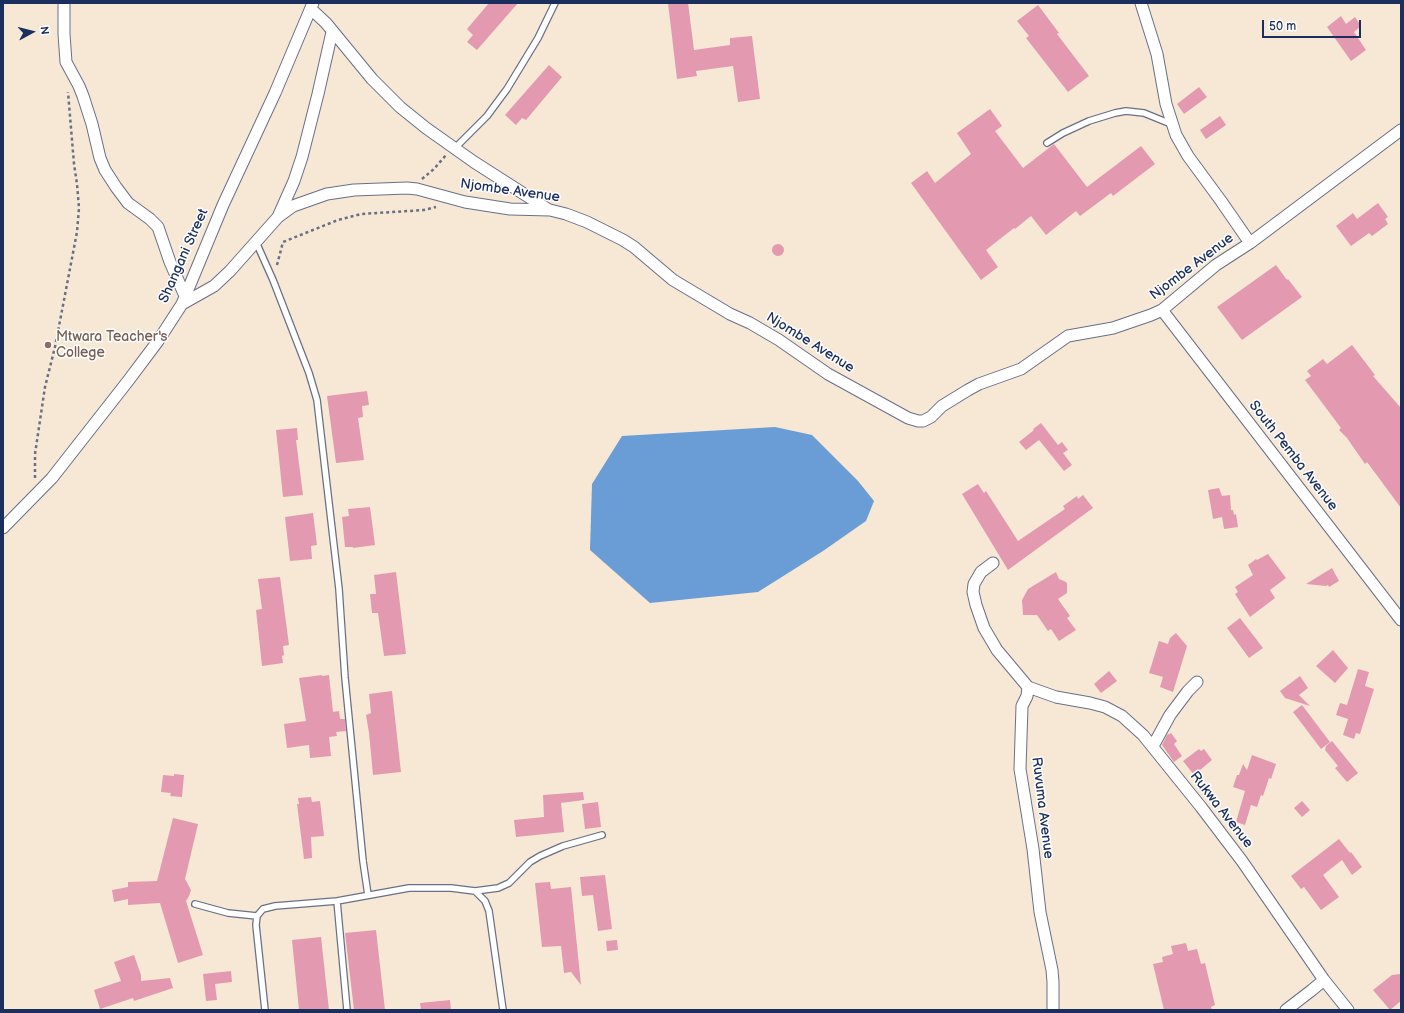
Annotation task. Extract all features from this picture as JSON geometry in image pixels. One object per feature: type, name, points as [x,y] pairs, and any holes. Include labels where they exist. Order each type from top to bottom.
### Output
[{"type":"street","points":[[64,3],[66,62],[79,86],[92,124],[100,158],[105,170],[128,203],[150,219],[158,227],[183,300]]},
{"type":"street","points":[[1141,3],[1157,54],[1166,104],[1172,125],[1181,146],[1250,243]]},
{"type":"street","points":[[312,6],[317,14],[372,79],[400,107],[426,128],[500,179],[550,210]]},
{"type":"street","name":"Shangani Street","points":[[3,528],[52,478],[158,341],[183,300],[223,205],[275,93],[312,6]]},
{"type":"street","points":[[278,217],[294,181],[302,158],[332,32]]},
{"type":"street","name":"Njombe Avenue","points":[[183,300],[214,286],[230,271],[278,217],[293,206],[327,194],[354,190],[407,188],[465,202],[510,209],[550,210],[587,222],[623,240],[634,247],[673,280],[730,314],[750,323],[779,340],[828,374],[883,403],[900,414],[918,421],[928,419],[942,406],[968,390],[1022,369],[1068,336],[1113,328],[1162,310],[1216,265],[1250,243],[1401,130]]},
{"type":"street","name":"South Pemba Avenue","points":[[1162,310],[1401,620]]},
{"type":"street","points":[[993,563],[981,572],[974,584],[973,592],[976,605],[984,628],[997,650],[1028,687]]},
{"type":"street","points":[[1153,746],[1170,715],[1188,691],[1197,682]]},
{"type":"street","name":"Rukwa Avenue","points":[[1028,687],[1056,697],[1105,707],[1122,716],[1143,735],[1242,861],[1324,980],[1348,1010]]},
{"type":"street","name":"Ruvuma Avenue","points":[[1028,687],[1027,696],[1022,706],[1020,769],[1033,849],[1040,912],[1052,970],[1053,1010]]},
{"type":"street","points":[[1286,1010],[1324,980]]},
{"type":"lane","points":[[455,148],[487,116],[507,89],[538,38],[556,3]]},
{"type":"lane","points":[[1047,143],[1089,121],[1115,112],[1126,111],[1144,113],[1172,125]]},
{"type":"lane","points":[[256,242],[273,280],[309,373],[317,400],[340,589],[345,678],[363,861],[368,895]]},
{"type":"lane","points":[[265,1010],[256,925],[257,916],[263,909],[269,907],[337,901],[409,888],[464,888],[475,891],[498,888],[509,883],[530,862],[540,856],[563,846],[602,835]]},
{"type":"lane","points":[[475,891],[485,901],[489,911],[503,1010]]},
{"type":"lane","points":[[337,901],[348,1010]]},
{"type":"lane","points":[[195,904],[228,913],[257,916]]},
{"type":"path","points":[[34,496],[35,454],[45,387],[55,347],[77,232],[79,208],[78,190],[74,164],[68,90]]},
{"type":"path","points":[[407,188],[428,174],[455,148]]},
{"type":"path","points":[[273,280],[283,242],[338,220],[361,214],[433,208],[442,205],[450,198]]},
{"type":"water","points":[[775,427],[812,435],[858,481],[874,501],[866,521],[823,551],[758,592],[650,603],[590,550],[592,484],[622,436]]},
{"type":"building","points":[[489,3],[518,3],[477,50],[467,42],[473,35],[467,29]]},
{"type":"building","points":[[668,3],[688,3],[694,50],[730,45],[730,38],[752,36],[760,99],[738,102],[733,66],[696,71],[697,76],[677,79]]},
{"type":"building","points":[[1038,5],[1059,33],[1057,34],[1089,76],[1068,92],[1026,38],[1029,36],[1017,21]]},
{"type":"building","points":[[1341,16],[1346,24],[1355,17],[1361,26],[1354,32],[1366,50],[1351,61],[1327,27]]},
{"type":"building","points":[[549,65],[562,77],[526,120],[522,118],[516,125],[505,115]]},
{"type":"building","points":[[1199,87],[1207,97],[1184,114],[1177,104]]},
{"type":"building","points":[[990,109],[1002,126],[995,131],[1023,168],[1054,144],[1087,187],[1141,146],[1155,164],[1113,196],[1111,193],[1080,216],[1076,211],[1046,235],[1031,216],[986,250],[998,267],[981,280],[911,183],[927,171],[935,183],[971,154],[957,133]]},
{"type":"building","points":[[1220,116],[1226,125],[1206,139],[1200,130]]},
{"type":"building","points":[[1378,203],[1388,217],[1385,219],[1388,224],[1372,236],[1369,233],[1351,246],[1336,226],[1353,213],[1357,219]]},
{"type":"building","points":[[778,244],[782,246],[784,250],[782,254],[778,256],[774,254],[772,250],[774,246]]},
{"type":"building","points":[[1276,265],[1302,297],[1242,340],[1217,307]]},
{"type":"building","points":[[1352,345],[1375,375],[1373,376],[1401,408],[1401,508],[1367,462],[1365,464],[1347,438],[1339,430],[1341,428],[1305,380],[1311,376],[1307,371],[1323,359],[1327,364]]},
{"type":"building","points":[[367,391],[369,405],[362,406],[363,417],[358,418],[364,460],[336,463],[327,396]]},
{"type":"building","points":[[1041,423],[1058,445],[1062,442],[1068,450],[1063,453],[1072,465],[1064,471],[1039,440],[1026,450],[1019,442]]},
{"type":"building","points":[[297,428],[298,440],[296,440],[303,495],[283,497],[276,430]]},
{"type":"building","points":[[978,484],[984,493],[986,491],[1018,541],[1065,509],[1063,506],[1077,496],[1078,499],[1083,495],[1093,508],[1008,570],[962,494]]},
{"type":"building","points":[[1219,488],[1222,496],[1230,495],[1231,510],[1233,510],[1234,515],[1236,514],[1238,527],[1224,529],[1222,517],[1213,519],[1208,490]]},
{"type":"building","points":[[370,507],[375,545],[353,548],[345,547],[342,517],[349,516],[348,509]]},
{"type":"building","points":[[313,513],[317,545],[311,546],[312,559],[290,561],[285,517]]},
{"type":"building","points":[[1268,554],[1286,578],[1270,590],[1275,598],[1250,617],[1235,594],[1238,592],[1235,587],[1253,575],[1248,565],[1256,559],[1257,560]]},
{"type":"building","points":[[1332,568],[1339,581],[1329,587],[1328,585],[1306,584]]},
{"type":"building","points":[[396,572],[406,654],[384,656],[378,613],[372,613],[370,594],[376,594],[374,575]]},
{"type":"building","points":[[1056,572],[1059,579],[1067,583],[1067,593],[1058,599],[1070,616],[1067,618],[1076,630],[1059,641],[1051,629],[1048,631],[1037,615],[1023,615],[1022,600],[1028,589]]},
{"type":"building","points":[[280,577],[289,645],[283,646],[283,663],[262,666],[256,610],[262,609],[258,579]]},
{"type":"building","points":[[1240,618],[1263,648],[1249,658],[1227,628]]},
{"type":"building","points":[[1176,633],[1187,646],[1173,692],[1160,687],[1163,677],[1149,673],[1159,641],[1168,644],[1170,638]]},
{"type":"building","points":[[1333,650],[1348,668],[1335,683],[1316,666]]},
{"type":"building","points":[[1358,669],[1369,672],[1365,686],[1374,689],[1360,734],[1356,733],[1354,739],[1343,735],[1348,719],[1336,715],[1340,703],[1347,705]]},
{"type":"building","points":[[1109,671],[1117,681],[1101,693],[1094,684]]},
{"type":"building","points":[[329,675],[333,712],[339,711],[340,719],[345,719],[346,731],[336,732],[337,736],[329,737],[331,756],[310,758],[309,745],[287,748],[284,724],[306,721],[299,678]]},
{"type":"building","points":[[1300,676],[1308,688],[1299,695],[1310,706],[1285,698],[1280,691]]},
{"type":"building","points":[[392,691],[401,772],[373,775],[366,715],[371,713],[369,694]]},
{"type":"building","points":[[1302,705],[1330,742],[1321,749],[1293,712]]},
{"type":"building","points":[[1171,733],[1177,741],[1174,744],[1182,756],[1174,762],[1162,745],[1167,735]]},
{"type":"building","points":[[1332,741],[1358,773],[1347,782],[1335,768],[1338,766],[1325,750],[1326,746]]},
{"type":"building","points":[[1199,749],[1201,751],[1204,749],[1212,760],[1194,775],[1183,761]]},
{"type":"building","points":[[1252,755],[1276,764],[1271,779],[1269,778],[1263,796],[1261,795],[1257,807],[1251,805],[1245,825],[1236,822],[1245,791],[1233,787],[1243,764],[1247,770]]},
{"type":"building","points":[[174,774],[184,775],[182,797],[170,796],[171,793],[161,792],[163,775],[174,776]]},
{"type":"building","points":[[583,792],[584,800],[561,803],[564,832],[516,837],[514,820],[544,817],[543,795]]},
{"type":"building","points":[[311,797],[312,802],[320,801],[324,836],[311,837],[312,858],[304,859],[297,804],[299,804],[298,798]]},
{"type":"building","points":[[1302,801],[1310,810],[1302,817],[1294,808]]},
{"type":"building","points":[[598,802],[601,827],[585,829],[582,804]]},
{"type":"building","points":[[173,818],[198,824],[185,879],[191,890],[186,901],[203,955],[178,963],[160,903],[128,905],[128,899],[114,902],[112,890],[128,887],[128,882],[157,881]]},
{"type":"building","points":[[1339,839],[1362,867],[1352,875],[1342,860],[1323,875],[1339,897],[1321,910],[1304,887],[1301,889],[1291,876]]},
{"type":"building","points":[[605,875],[612,929],[598,931],[593,895],[582,896],[580,877]]},
{"type":"building","points":[[550,882],[551,889],[571,887],[581,985],[571,972],[564,973],[561,946],[542,947],[535,883]]},
{"type":"building","points":[[376,930],[385,1010],[354,1010],[345,933]]},
{"type":"building","points":[[321,937],[329,1010],[299,1010],[292,940]]},
{"type":"building","points":[[617,940],[618,950],[607,951],[606,941]]},
{"type":"building","points":[[1186,943],[1188,951],[1197,949],[1201,964],[1205,963],[1215,1005],[1211,1007],[1212,1010],[1164,1010],[1153,964],[1163,962],[1162,957],[1173,954],[1171,946]]},
{"type":"building","points":[[134,955],[141,975],[141,981],[170,978],[173,988],[134,1001],[133,998],[100,1009],[94,990],[121,981],[114,962]]},
{"type":"building","points":[[231,971],[232,982],[215,984],[217,1000],[206,1001],[203,974]]},
{"type":"building","points":[[1401,974],[1401,1001],[1390,1010],[1373,990],[1392,975]]},
{"type":"building","points":[[450,1000],[451,1010],[421,1010],[420,1003]]},
{"type":"place","name":"Mtwara Teacher's College","points":[[48,345]]}]
